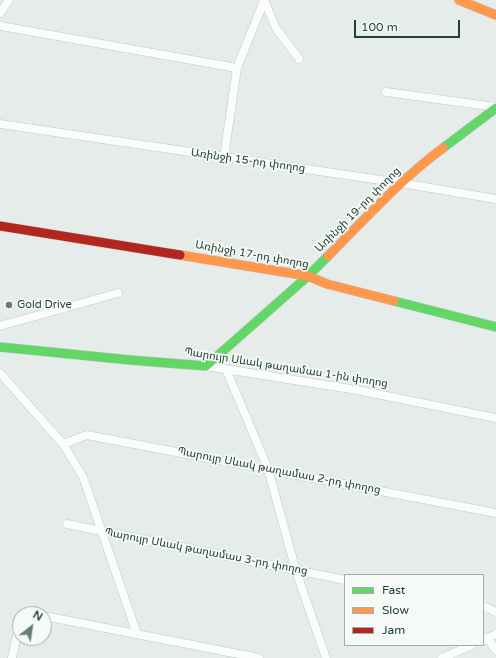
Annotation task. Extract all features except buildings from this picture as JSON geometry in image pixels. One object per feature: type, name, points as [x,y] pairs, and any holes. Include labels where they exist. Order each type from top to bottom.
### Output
[{"type":"street","points":[[0,13],[10,0]]},
{"type":"street","points":[[264,0],[276,28],[299,59]]},
{"type":"street","points":[[224,157],[237,68],[264,0]]},
{"type":"street","points":[[459,0],[496,15]]},
{"type":"street","points":[[0,26],[237,68]]},
{"type":"street","points":[[386,92],[496,108]]},
{"type":"street","name":"Առինջի 19-րդ փողոց","points":[[206,366],[308,276],[426,160],[496,108]]},
{"type":"street","name":"Առինջի 15-րդ փողոց","points":[[0,124],[401,183],[496,199]]},
{"type":"street","name":"Առինջի 17-րդ փողոց","points":[[0,226],[308,276],[327,284],[496,327]]},
{"type":"street","points":[[0,326],[118,293]]},
{"type":"street","name":"Պարույր Սևակ թաղամաս 1-ին փողոց","points":[[0,347],[206,366],[357,390],[496,418]]},
{"type":"street","points":[[226,369],[268,469],[296,571],[326,658]]},
{"type":"street","points":[[0,373],[63,444],[83,477],[137,634]]},
{"type":"street","name":"Պարույր Սևակ թաղամաս 2-րդ փողոց","points":[[63,444],[87,435],[496,513]]},
{"type":"street","name":"Պարույր Սևակ թաղամաս 3-րդ փողոց","points":[[67,524],[344,580]]},
{"type":"street","points":[[484,606],[496,612]]},
{"type":"street","points":[[52,618],[259,658]]},
{"type":"street","points":[[496,634],[485,639],[496,650]]},
{"type":"street","points":[[12,658],[15,646]]},
{"type":"street","points":[[442,658],[470,646]]},
{"type":"traffic: fast","points":[[443,148],[496,108]]},
{"type":"traffic: fast","points":[[0,347],[206,366],[308,276],[328,256]]},
{"type":"traffic: fast","points":[[394,301],[496,327]]},
{"type":"traffic: slow","points":[[459,0],[496,15]]},
{"type":"traffic: slow","points":[[328,256],[398,186],[443,148]]},
{"type":"traffic: slow","points":[[180,255],[308,276],[327,284],[394,301]]},
{"type":"traffic: jam","points":[[0,226],[180,255]]},
{"type":"place","name":"Gold Drive","points":[[9,305]]}]
